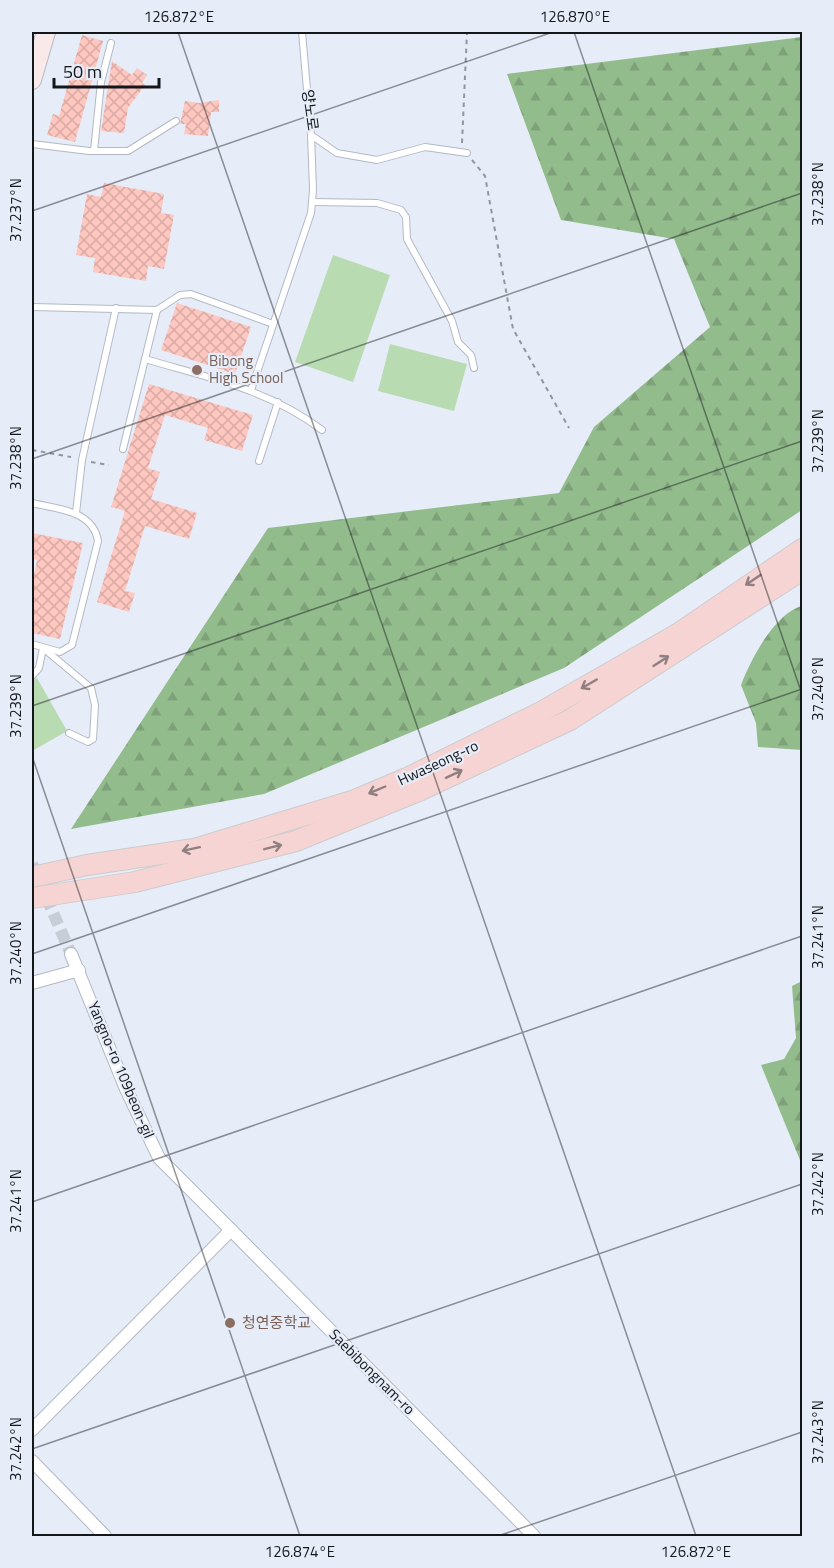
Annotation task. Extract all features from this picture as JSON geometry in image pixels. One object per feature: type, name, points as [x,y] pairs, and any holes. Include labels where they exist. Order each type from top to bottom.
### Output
[{"type":"main road","name":"Hwaseong-ro","points":[[32,877],[87,865],[194,849],[355,800],[407,778],[541,712],[679,633],[802,549]]},
{"type":"main road","name":"Hwaseong-ro","points":[[32,898],[135,882],[296,842],[421,790],[560,725],[802,570]]},
{"type":"main road","points":[[32,912],[135,882]]},
{"type":"street","points":[[32,80],[46,32]]},
{"type":"street","name":"Yangno-ro 109beon-gil","points":[[71,954],[126,1089],[159,1158],[231,1230]]},
{"type":"street","points":[[32,983],[79,970]]},
{"type":"street","points":[[32,1430],[231,1230]]},
{"type":"street","name":"Saebibongnam-ro","points":[[231,1230],[534,1536]]},
{"type":"street","points":[[32,1461],[105,1536]]},
{"type":"lane","name":"양노로","points":[[302,32],[311,135],[337,153],[377,160],[425,147],[467,153]]},
{"type":"lane","points":[[94,151],[100,82],[111,43]]},
{"type":"lane","points":[[32,144],[94,151],[133,149],[176,121]]},
{"type":"lane","points":[[251,390],[313,201],[311,135]]},
{"type":"lane","points":[[313,201],[377,203],[401,210],[407,220],[406,239],[452,321],[459,342],[471,355],[474,368]]},
{"type":"lane","points":[[32,307],[157,310],[180,295],[191,294],[273,324]]},
{"type":"lane","points":[[76,513],[82,460],[116,308]]},
{"type":"lane","points":[[123,449],[157,310]]},
{"type":"lane","points":[[145,359],[251,390],[278,402],[322,430]]},
{"type":"lane","points":[[259,461],[278,402]]},
{"type":"lane","points":[[32,503],[76,513],[93,528],[98,541],[75,640],[69,649],[60,652],[32,644]]},
{"type":"lane","points":[[32,676],[39,668],[43,648]]},
{"type":"lane","points":[[43,648],[86,682],[93,694],[95,705],[91,741],[84,741],[69,733]]},
{"type":"path","points":[[467,32],[461,146],[485,176],[513,329],[569,428]]},
{"type":"path","points":[[32,450],[54,454]]},
{"type":"green space","points":[[802,37],[802,510],[564,668],[264,794],[71,829],[268,528],[559,493],[594,427],[710,327],[674,239],[561,220],[507,74]]},
{"type":"green space","points":[[333,255],[390,275],[353,382],[295,362]]},
{"type":"green space","points":[[390,344],[467,364],[454,411],[378,391]]},
{"type":"green space","points":[[802,606],[802,750],[758,747],[756,723],[741,685],[758,650],[773,627],[792,610]]},
{"type":"green space","points":[[37,678],[67,731],[34,750],[32,745],[32,681]]},
{"type":"green space","points":[[802,981],[802,1165],[761,1065],[784,1059],[796,1038],[792,986]]},
{"type":"building","points":[[82,35],[103,41],[75,142],[47,135],[53,114],[59,116]]},
{"type":"building","points":[[112,61],[132,75],[137,68],[147,75],[142,83],[145,85],[128,108],[124,133],[101,131]]},
{"type":"building","points":[[219,100],[219,112],[211,112],[208,136],[184,134],[186,124],[180,124],[185,101],[199,103]]},
{"type":"building","points":[[104,183],[164,194],[161,213],[174,215],[164,269],[148,266],[146,281],[93,272],[95,258],[76,255],[87,194],[101,197]]},
{"type":"building","points":[[177,303],[251,327],[235,374],[161,350]]},
{"type":"building","points":[[149,384],[253,415],[242,451],[204,440],[208,428],[165,415],[148,468],[160,472],[151,499],[197,513],[189,539],[145,526],[125,591],[135,593],[129,612],[97,602],[125,511],[111,507]]},
{"type":"building","points":[[32,533],[83,543],[60,639],[32,633],[32,585],[37,560],[32,559]]},
{"type":"tunnel","points":[[32,864],[71,954]]},
{"type":"place","name":"Bibong High School","points":[[197,370]]},
{"type":"place","name":"청연중학교","points":[[230,1323]]}]
